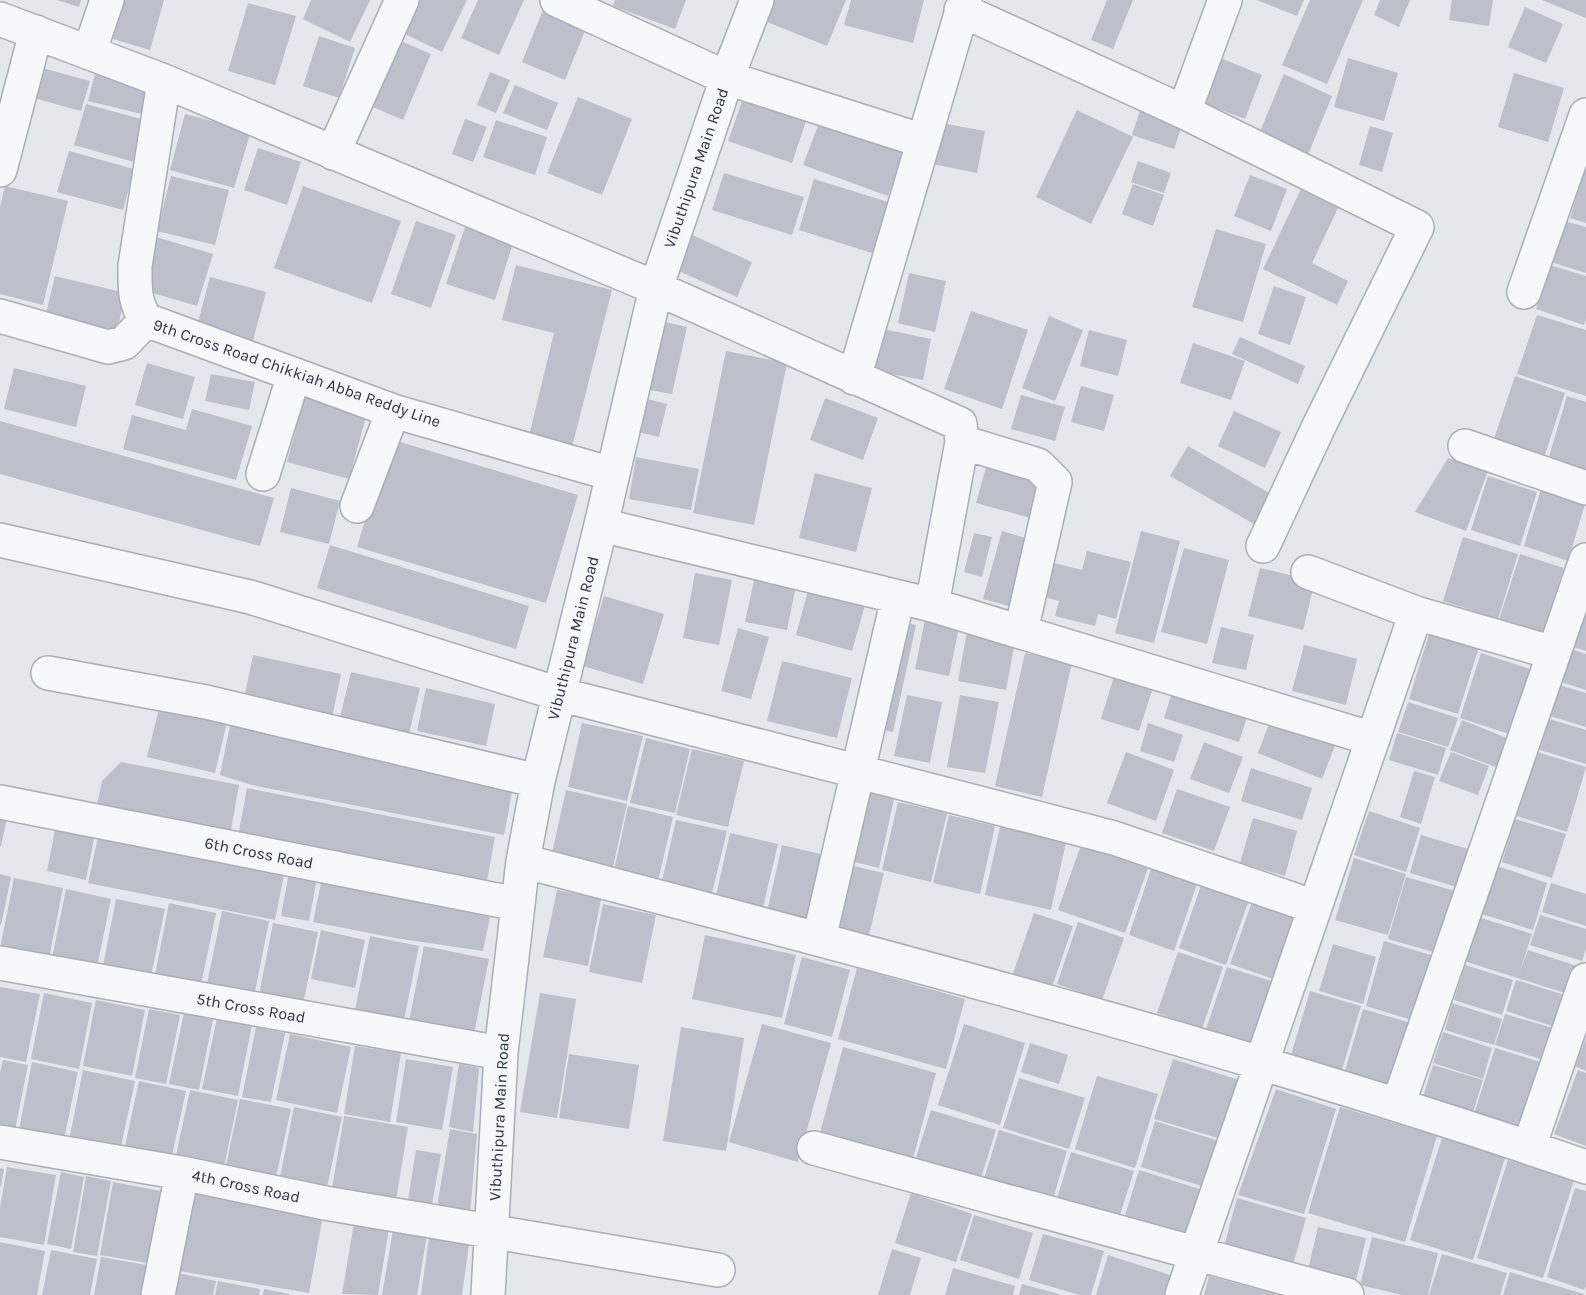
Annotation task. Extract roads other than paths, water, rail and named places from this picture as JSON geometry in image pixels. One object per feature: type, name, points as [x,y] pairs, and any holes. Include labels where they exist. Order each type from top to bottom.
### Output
[{"type":"street","points":[[89,52],[107,0]]},
{"type":"street","points":[[333,153],[402,0]]},
{"type":"street","points":[[557,0],[727,78],[923,141]]},
{"type":"street","name":"Vibuthipura Main Road","points":[[488,1295],[501,1053],[517,904],[538,782],[656,288],[727,78],[757,0]]},
{"type":"street","points":[[1184,112],[1225,0]]},
{"type":"street","points":[[854,378],[963,5],[1417,227],[1263,546]]},
{"type":"street","points":[[0,19],[164,81],[656,288],[960,424],[962,442],[932,605]]},
{"type":"street","points":[[0,170],[36,32]]},
{"type":"street","name":"9th Cross Road Chikkiah Abba Reddy Line","points":[[164,81],[135,266],[138,308],[146,320],[393,411],[612,474]]},
{"type":"street","points":[[1524,292],[1586,115]]},
{"type":"street","points":[[0,316],[108,347],[124,344],[146,320]]},
{"type":"street","points":[[263,474],[294,375]]},
{"type":"street","points":[[357,506],[393,411]]},
{"type":"street","points":[[962,442],[1038,465],[1055,482],[1021,632]]},
{"type":"street","points":[[1465,446],[1586,488]]},
{"type":"street","points":[[601,525],[932,605],[1373,739]]},
{"type":"street","points":[[0,540],[250,597],[559,694],[1114,838],[1315,908]]},
{"type":"street","points":[[1398,1104],[1586,560]]},
{"type":"street","points":[[1308,572],[1416,613],[1554,653]]},
{"type":"street","points":[[819,939],[898,598]]},
{"type":"street","points":[[1182,1295],[1416,613]]},
{"type":"street","points":[[48,673],[206,702],[538,782]]},
{"type":"street","name":"6th Cross Road","points":[[0,802],[517,904]]},
{"type":"street","points":[[523,861],[819,939],[1262,1063],[1398,1104],[1586,1167]]},
{"type":"street","name":"5th Cross Road","points":[[0,963],[501,1053]]},
{"type":"street","points":[[1529,1147],[1585,984]]},
{"type":"street","name":"4th Cross Road","points":[[0,1142],[182,1173],[325,1203],[718,1270]]},
{"type":"street","points":[[814,1148],[1347,1295]]},
{"type":"street","points":[[158,1295],[182,1173]]}]
